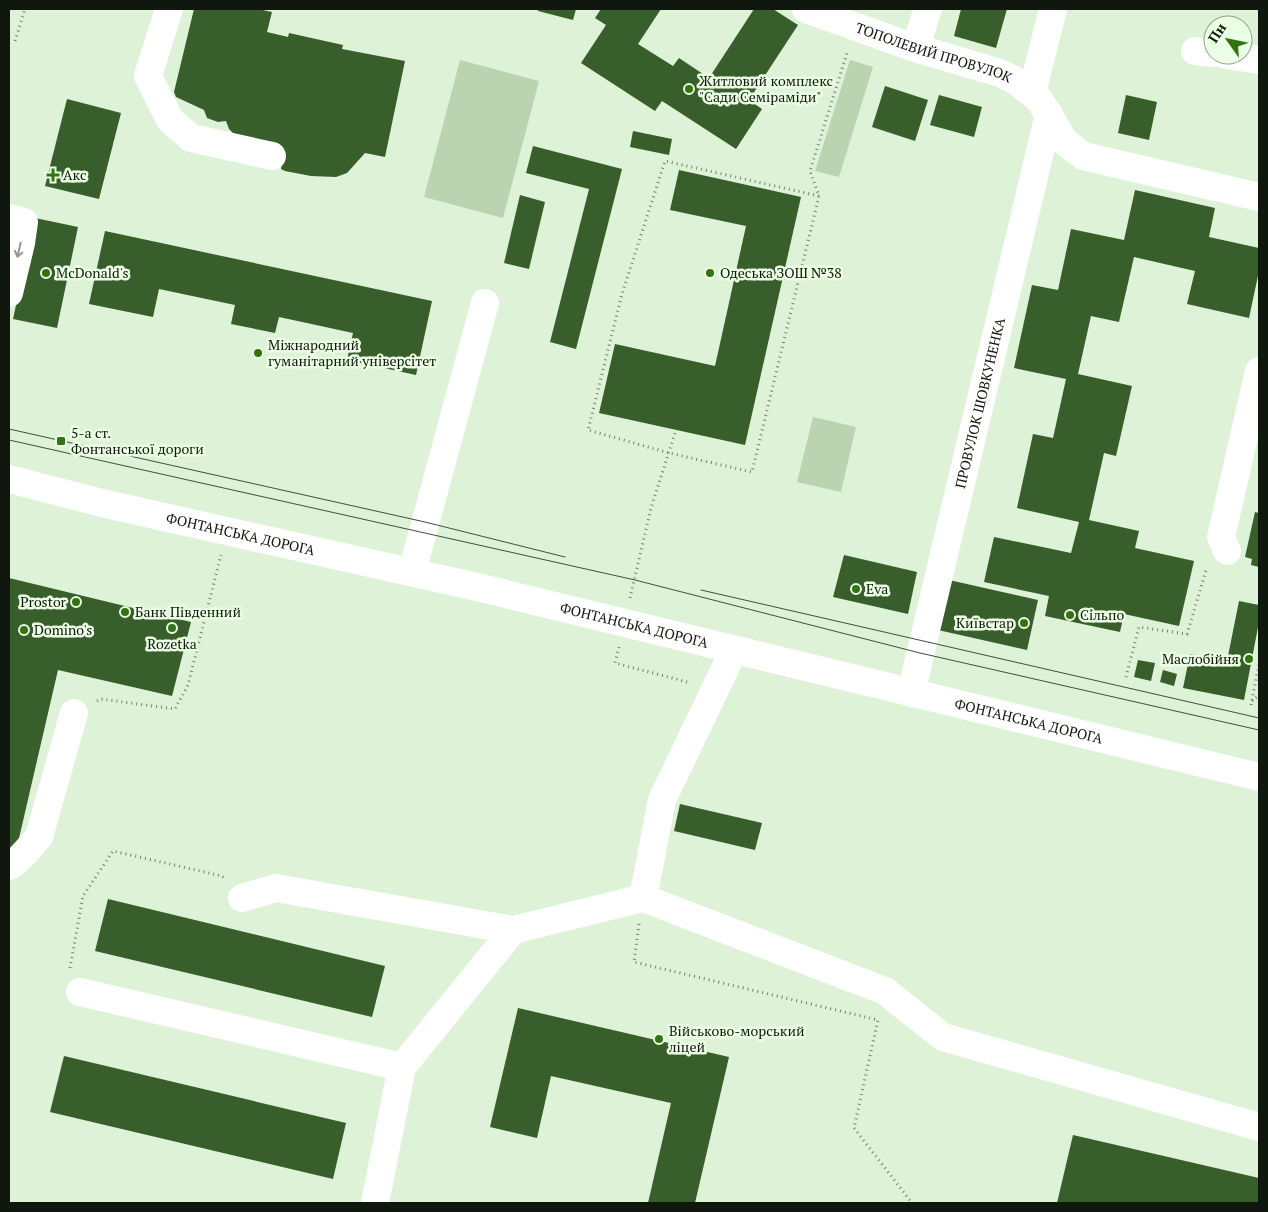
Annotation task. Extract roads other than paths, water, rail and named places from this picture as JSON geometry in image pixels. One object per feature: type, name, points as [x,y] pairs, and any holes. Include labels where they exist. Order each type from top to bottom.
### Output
[{"type":"main road","points":[[169,9],[148,76],[170,120],[191,138],[272,156]]},
{"type":"main road","name":"ТОПОЛЕВИЙ ПРОВУЛОК","points":[[806,9],[915,48],[1000,73],[1032,92],[1049,114],[1064,141],[1083,156],[1259,197]]},
{"type":"main road","points":[[915,48],[928,9]]},
{"type":"main road","points":[[1032,92],[1053,9]]},
{"type":"main road","name":"ПРОВУЛОК ШОВКУНЕНКА","points":[[911,693],[1049,114]]},
{"type":"main road","points":[[9,218],[24,222],[9,293]]},
{"type":"main road","points":[[412,572],[485,303]]},
{"type":"main road","points":[[1227,552],[1221,537],[1259,371]]},
{"type":"main road","name":"ФОНТАНСЬКА ДОРОГА","points":[[9,479],[106,504],[412,572],[1259,777]]},
{"type":"main road","points":[[643,898],[662,800],[734,650]]},
{"type":"main road","points":[[9,866],[18,860],[39,837],[74,713]]},
{"type":"main road","points":[[242,898],[276,888],[513,930],[643,898],[885,992],[943,1037],[1259,1128]]},
{"type":"main road","points":[[375,1203],[402,1067],[513,930]]},
{"type":"main road","points":[[80,992],[402,1067]]},
{"type":"tram line","points":[[9,429],[425,522],[565,557]]},
{"type":"tram line","points":[[9,440],[635,580],[920,653],[1259,730]]},
{"type":"tram line","points":[[701,590],[1259,718]]},
{"type":"place","name":"Житловий комплекс \"Сади Семіраміди\"","points":[[689,89]]},
{"type":"place","name":"Акс","points":[[53,175]]},
{"type":"place","name":"McDonald's","points":[[46,273]]},
{"type":"place","name":"Одеська ЗОШ №38","points":[[710,273]]},
{"type":"place","name":"Міжнародний гуманітарний універсітет","points":[[258,353]]},
{"type":"place","name":"5-а ст. Фонтанської дороги","points":[[61,441]]},
{"type":"place","name":"Eva","points":[[856,589]]},
{"type":"place","name":"Prostor","points":[[76,602]]},
{"type":"place","name":"Банк Південний","points":[[125,612]]},
{"type":"place","name":"Сільпо","points":[[1070,615]]},
{"type":"place","name":"Київстар","points":[[1024,623]]},
{"type":"place","name":"Rozetka","points":[[172,628]]},
{"type":"place","name":"Domino's","points":[[24,630]]},
{"type":"place","name":"Маслобійня","points":[[1249,659]]},
{"type":"place","name":"Військово-морський ліцей","points":[[659,1039]]}]
